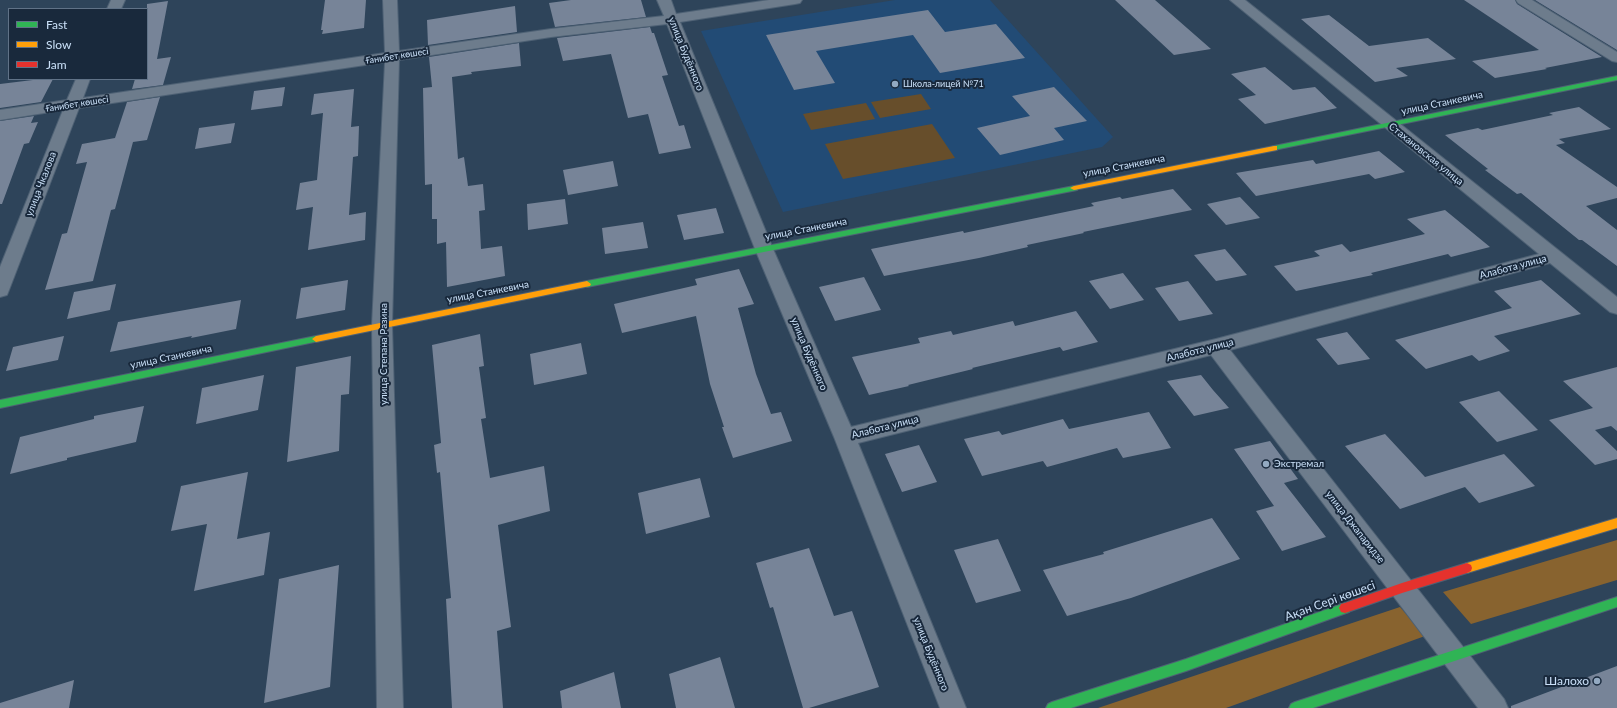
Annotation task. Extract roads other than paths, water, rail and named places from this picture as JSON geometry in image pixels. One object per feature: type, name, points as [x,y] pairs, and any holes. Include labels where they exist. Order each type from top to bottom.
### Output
[{"type":"street","name":"улица Степана Разина","points":[[390,0],[392,57],[382,325],[390,708]]},
{"type":"street","name":"улица Будённого","points":[[664,0],[764,249],[845,437],[953,708]]},
{"type":"street","name":"Ғанибет көшесі","points":[[0,115],[552,33],[672,19],[795,0]]},
{"type":"street","name":"Стахановская улица","points":[[1237,0],[1617,307]]},
{"type":"street","points":[[1523,0],[1617,58]]},
{"type":"street","name":"улица Станкевича","points":[[0,404],[382,325],[1390,125],[1617,78]]},
{"type":"street","name":"улица Чкалова","points":[[0,290],[83,80]]},
{"type":"street","name":"Алабота улица","points":[[845,437],[1216,346],[1553,256]]},
{"type":"street","name":"улица Джапаридзе","points":[[1216,346],[1495,708]]},
{"type":"street","name":"Ақан Сері көшесі","points":[[1052,708],[1186,665],[1402,588],[1617,523]]},
{"type":"street","points":[[1295,708],[1617,602]]},
{"type":"place","name":"Школа-лицей №71","points":[[895,84]]},
{"type":"place","name":"Экстремал","points":[[1266,464]]},
{"type":"place","name":"Шалохо","points":[[1597,681]]}]
